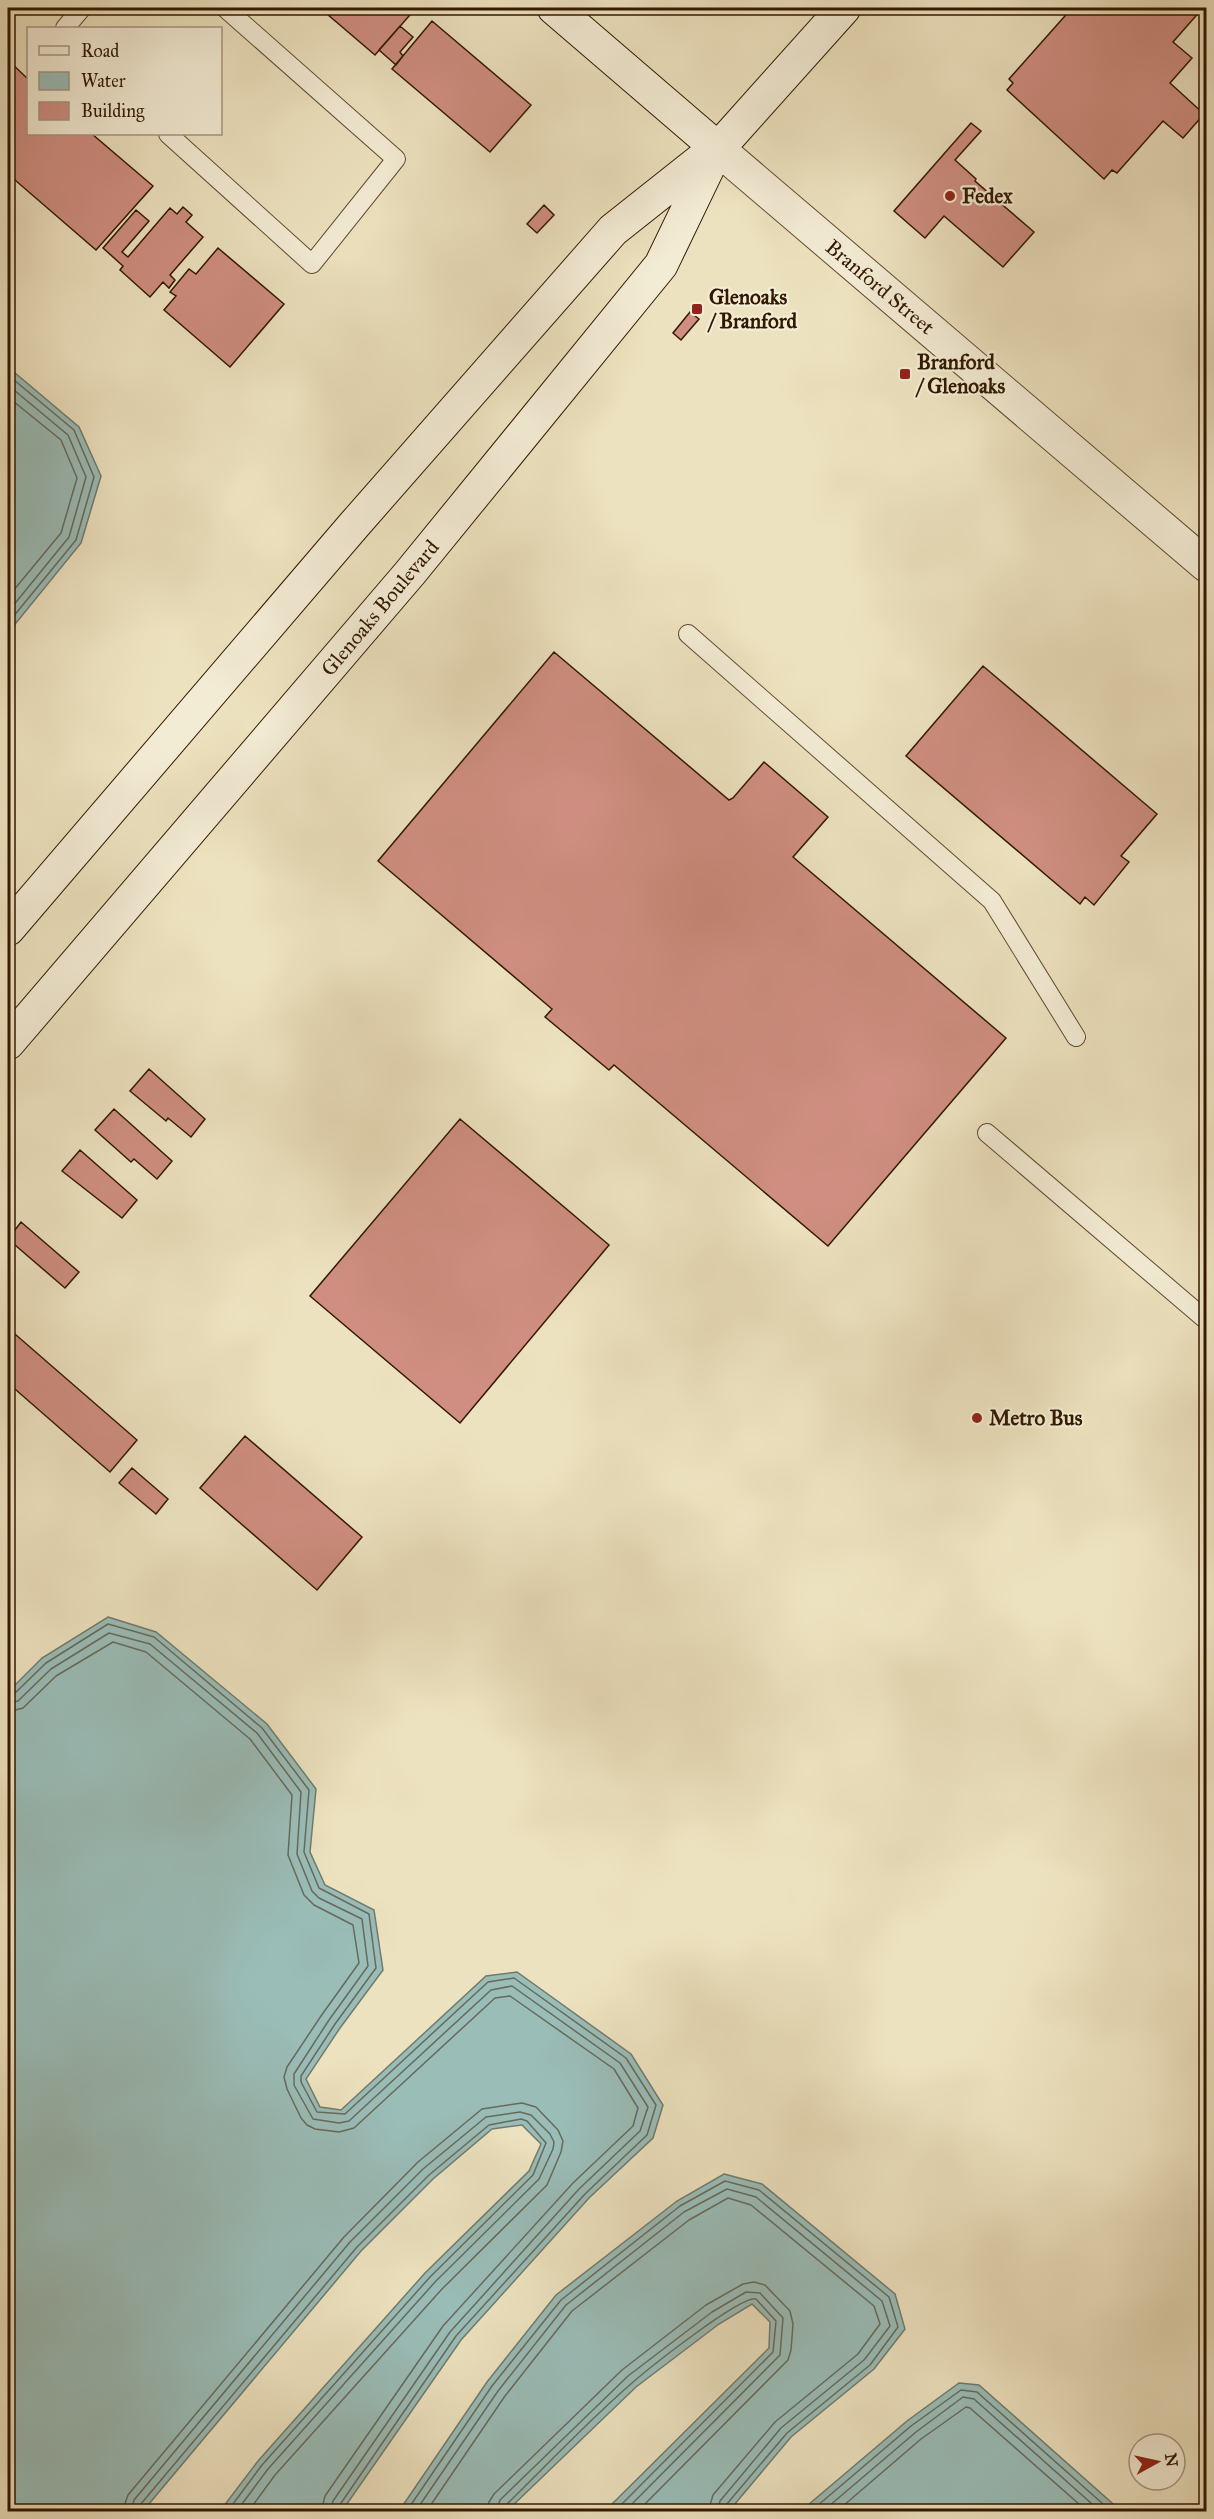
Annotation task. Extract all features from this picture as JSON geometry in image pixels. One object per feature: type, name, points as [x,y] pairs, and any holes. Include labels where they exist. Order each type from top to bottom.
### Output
[{"type":"main road","name":"Branford Street","points":[[554,8],[1206,565]]},
{"type":"main road","name":"Glenoaks Boulevard","points":[[8,929],[354,525],[613,231],[717,148],[844,8]]},
{"type":"main road","name":"Glenoaks Boulevard","points":[[8,1043],[410,573],[661,265],[717,148]]},
{"type":"lane","points":[[66,27],[82,8]]},
{"type":"lane","points":[[169,135],[312,264],[396,159],[225,8]]},
{"type":"lane","points":[[688,634],[992,901],[1076,1037]]},
{"type":"lane","points":[[987,1133],[1206,1320]]},
{"type":"water","points":[[8,367],[79,427],[101,476],[81,543],[8,633]]},
{"type":"water","points":[[108,1617],[156,1632],[267,1724],[316,1789],[310,1852],[325,1885],[374,1910],[383,1970],[306,2079],[320,2107],[341,2110],[486,1976],[517,1972],[631,2054],[663,2105],[653,2138],[589,2198],[461,2340],[342,2511],[220,2511],[258,2461],[425,2273],[529,2171],[541,2144],[522,2125],[492,2129],[433,2179],[361,2251],[143,2511],[8,2511],[8,1692],[42,1658]]},
{"type":"water","points":[[724,2174],[762,2184],[895,2294],[905,2329],[874,2369],[791,2437],[729,2511],[605,2511],[769,2348],[770,2322],[752,2304],[719,2324],[636,2387],[507,2511],[399,2511],[487,2382],[556,2295],[677,2201]]},
{"type":"water","points":[[959,2383],[979,2385],[1121,2511],[801,2511],[907,2421]]},
{"type":"building","points":[[320,8],[416,8],[375,55]]},
{"type":"building","points":[[1072,8],[1202,9],[1173,42],[1192,58],[1170,83],[1204,114],[1183,138],[1163,121],[1117,173],[1112,170],[1104,179],[1007,90],[1013,83],[1009,79]]},
{"type":"building","points":[[432,21],[531,105],[490,152],[392,69]]},
{"type":"building","points":[[400,26],[413,37],[400,52],[403,56],[396,65],[379,50]]},
{"type":"building","points":[[8,60],[27,78],[27,135],[93,135],[153,186],[96,250],[8,174]]},
{"type":"building","name":"Fedex","points":[[971,123],[981,131],[955,160],[976,179],[975,181],[1034,232],[1003,267],[944,216],[925,238],[894,211]]},
{"type":"building","points":[[544,205],[554,215],[537,233],[527,224]]},
{"type":"building","points":[[183,207],[192,215],[186,222],[203,237],[170,275],[175,280],[169,288],[163,282],[150,297],[120,270],[123,266],[103,248],[136,210],[149,221],[122,252],[128,257],[170,208],[177,214]]},
{"type":"building","points":[[218,248],[284,304],[230,367],[164,310],[176,296],[170,292],[189,269],[196,274]]},
{"type":"building","points":[[690,312],[699,319],[681,340],[673,333]]},
{"type":"building","points":[[554,652],[729,800],[764,762],[828,817],[793,857],[1006,1038],[828,1246],[614,1065],[609,1070],[545,1017],[552,1009],[378,861]]},
{"type":"building","points":[[983,666],[1157,814],[1121,856],[1129,862],[1094,905],[1085,897],[1080,904],[906,756]]},
{"type":"building","points":[[149,1069],[205,1119],[191,1137],[168,1118],[166,1121],[130,1091]]},
{"type":"building","points":[[114,1109],[172,1161],[157,1179],[134,1159],[131,1162],[95,1130]]},
{"type":"building","points":[[460,1119],[609,1245],[460,1423],[310,1296]]},
{"type":"building","points":[[80,1150],[137,1200],[122,1218],[62,1171]]},
{"type":"building","points":[[21,1222],[79,1272],[65,1288],[8,1239]]},
{"type":"building","points":[[8,1328],[137,1440],[110,1472],[8,1383]]},
{"type":"building","points":[[245,1436],[362,1537],[317,1590],[200,1488]]},
{"type":"building","points":[[132,1468],[168,1499],[156,1514],[119,1483]]},
{"type":"place","name":"Fedex","points":[[950,196]]},
{"type":"place","name":"Glenoaks / Branford","points":[[697,309]]},
{"type":"place","name":"Branford / Glenoaks","points":[[905,374]]},
{"type":"place","name":"Metro Bus","points":[[977,1418]]}]
